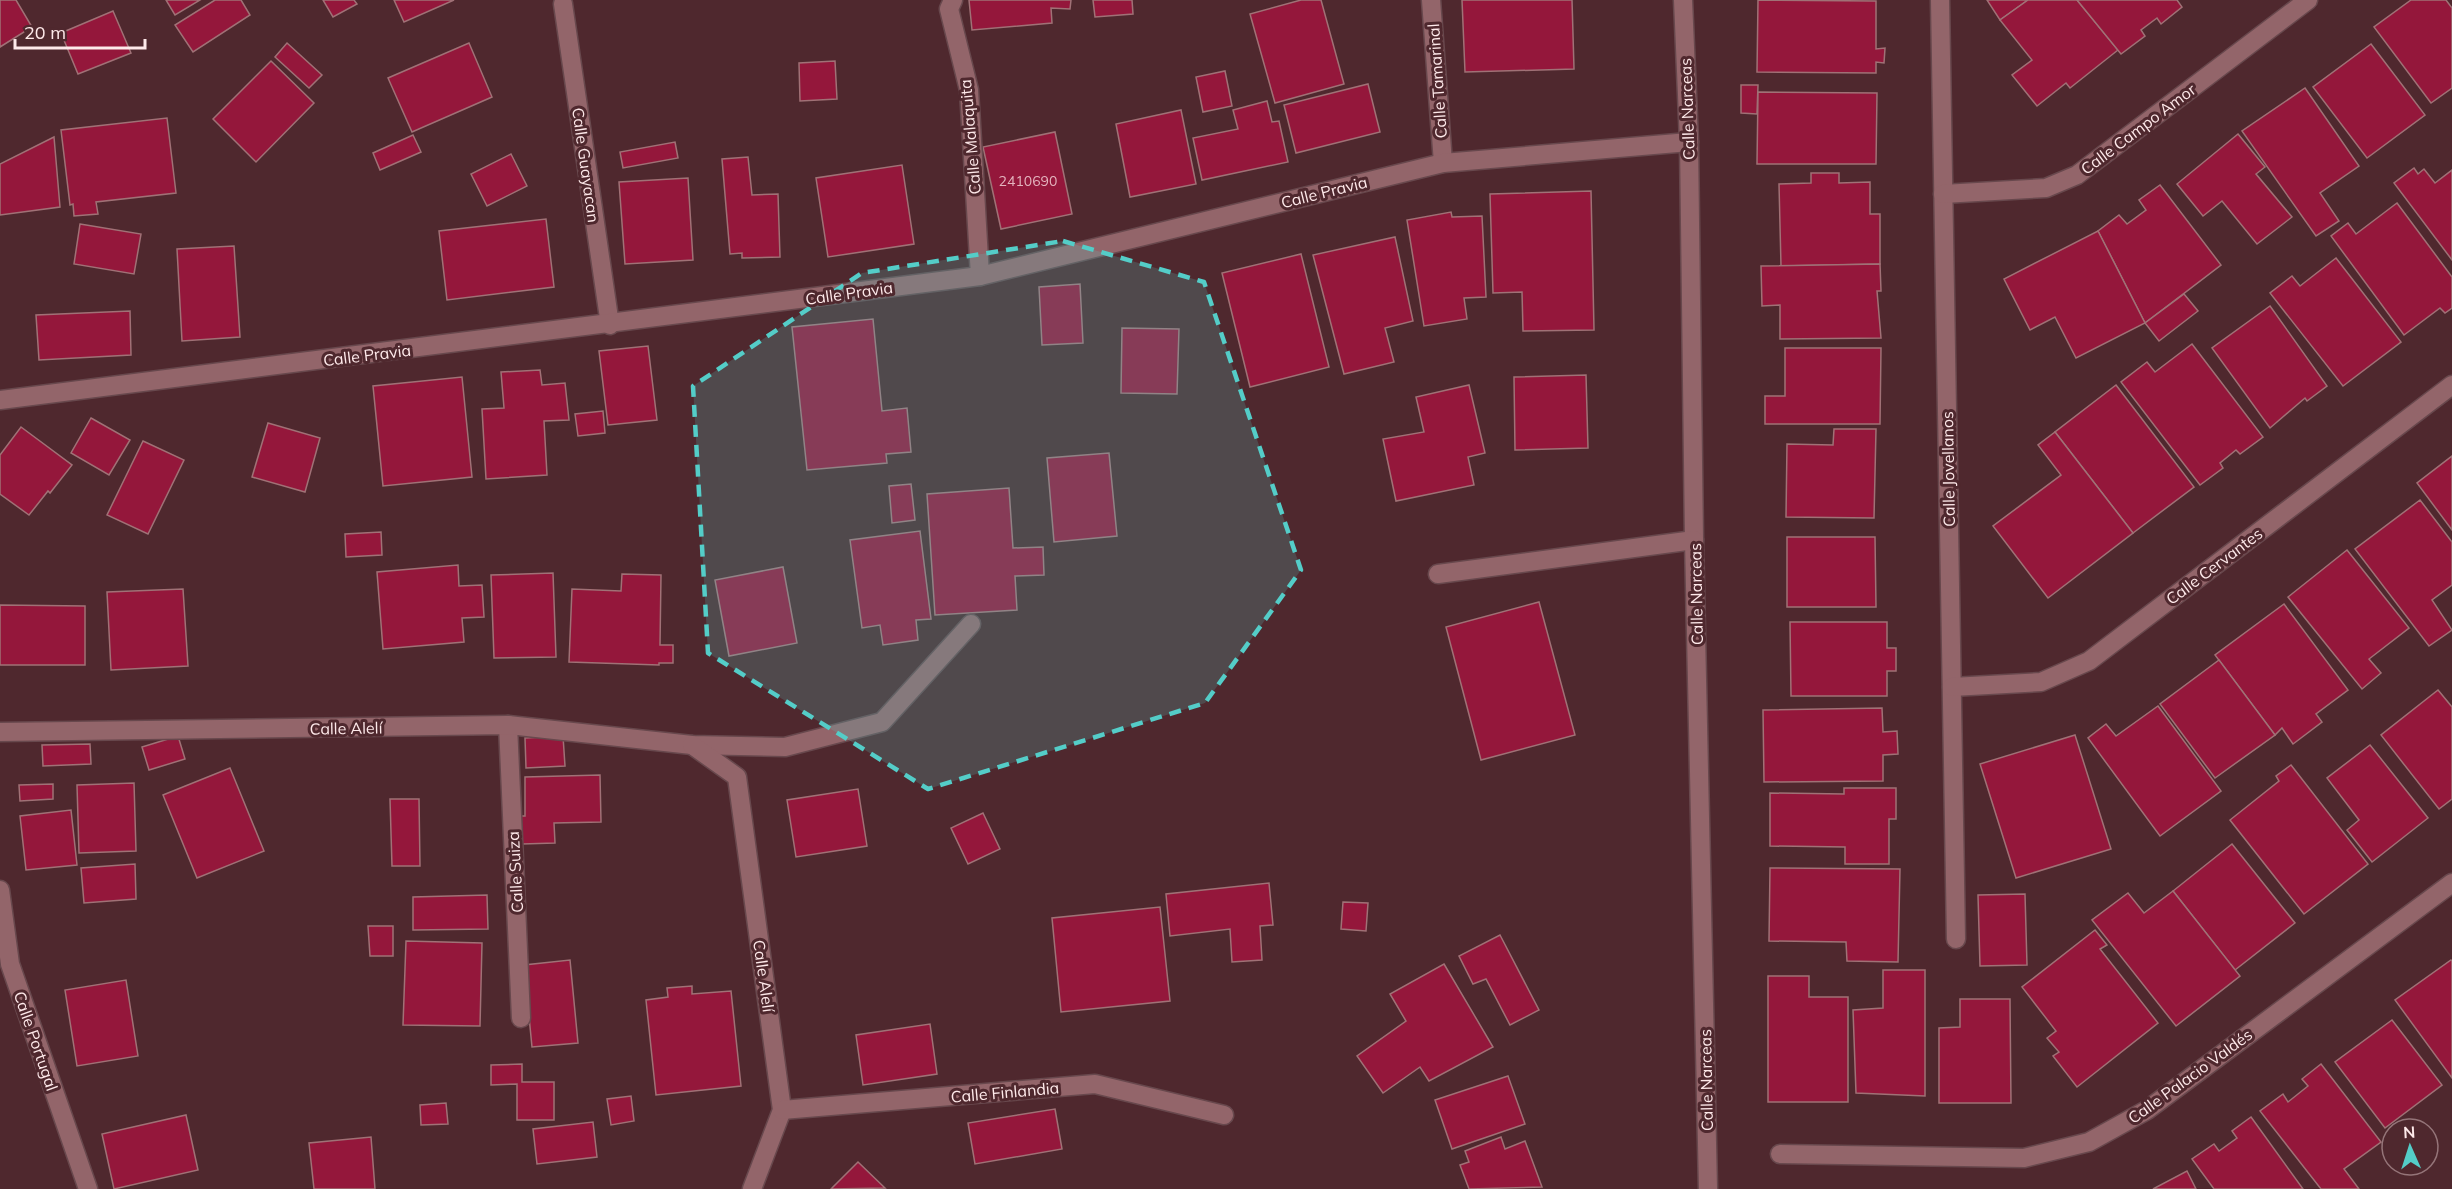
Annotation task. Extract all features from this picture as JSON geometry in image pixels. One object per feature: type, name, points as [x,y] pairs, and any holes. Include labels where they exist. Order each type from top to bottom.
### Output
[{"type":"street","name":"Calle Malaquita","points":[[954,0],[949,9],[969,90],[980,276]]},
{"type":"street","name":"Calle Tamarinal","points":[[1431,0],[1443,163]]},
{"type":"street","name":"Calle Narceas","points":[[1683,0],[1689,142],[1694,540],[1708,1189]]},
{"type":"street","name":"Calle Jovellanos","points":[[1940,0],[1956,939]]},
{"type":"street","name":"Calle Campo Amor","points":[[1943,194],[2046,188],[2077,175],[2308,0]]},
{"type":"street","name":"Calle Guayacan","points":[[562,4],[610,325]]},
{"type":"street","name":"Calle Pravia","points":[[0,400],[610,325],[980,276],[1443,163],[1689,142]]},
{"type":"street","name":"Calle Cervantes","points":[[1952,687],[2041,682],[2089,661],[2452,385]]},
{"type":"street","points":[[1438,574],[1694,540]]},
{"type":"street","name":"Calle Alelí","points":[[0,732],[508,726],[692,746],[785,747],[882,722],[971,624]]},
{"type":"street","name":"Calle Suiza","points":[[508,726],[521,1018]]},
{"type":"street","name":"Calle Alelí","points":[[692,746],[737,777],[782,1110],[752,1189]]},
{"type":"street","name":"Calle Palacio Valdés","points":[[1780,1154],[2024,1158],[2089,1143],[2147,1110],[2452,884]]},
{"type":"street","name":"Calle Portugal","points":[[0,890],[10,964],[88,1189]]},
{"type":"street","name":"Calle Finlandia","points":[[782,1110],[1095,1084],[1224,1115]]},
{"type":"highlighted area","points":[[1063,241],[1204,282],[1301,570],[1205,703],[928,789],[708,653],[693,386],[862,273]]},
{"type":"building","points":[[0,0],[16,0],[32,27],[0,47]]},
{"type":"building","points":[[166,0],[200,0],[175,15]]},
{"type":"building","points":[[215,0],[241,0],[250,15],[193,52],[175,25]]},
{"type":"building","points":[[323,0],[354,0],[357,4],[333,17]]},
{"type":"building","points":[[394,0],[454,0],[404,22]]},
{"type":"building","points":[[969,0],[1071,0],[1070,9],[1051,8],[1052,23],[972,30]]},
{"type":"building","points":[[1093,0],[1132,0],[1133,14],[1095,17]]},
{"type":"building","points":[[1301,0],[1321,0],[1344,84],[1275,103],[1250,14]]},
{"type":"building","points":[[1462,0],[1572,0],[1574,69],[1465,72]]},
{"type":"building","points":[[1758,0],[1876,1],[1876,49],[1885,48],[1884,63],[1876,62],[1876,73],[1757,72]]},
{"type":"building","points":[[1987,0],[2028,0],[2000,20]]},
{"type":"building","points":[[2028,0],[2077,0],[2118,50],[2070,88],[2066,83],[2037,106],[2012,75],[2032,60],[2000,20]]},
{"type":"building","points":[[2077,0],[2177,0],[2182,7],[2161,24],[2157,18],[2141,30],[2145,36],[2121,54]]},
{"type":"building","points":[[2411,0],[2446,0],[2452,8],[2452,88],[2431,103],[2374,27]]},
{"type":"building","points":[[113,11],[131,53],[78,74],[61,33]]},
{"type":"building","points":[[287,43],[322,75],[309,88],[275,57]]},
{"type":"building","points":[[469,43],[492,97],[412,132],[388,78]]},
{"type":"building","points":[[2371,44],[2425,115],[2367,158],[2313,87]]},
{"type":"building","points":[[271,61],[314,103],[256,162],[213,119]]},
{"type":"building","points":[[835,61],[837,99],[800,101],[799,63]]},
{"type":"building","points":[[1225,71],[1232,106],[1203,112],[1196,77]]},
{"type":"building","points":[[1368,84],[1380,132],[1296,153],[1284,105]]},
{"type":"building","points":[[1741,85],[1758,85],[1757,114],[1741,113]]},
{"type":"building","points":[[2305,88],[2359,166],[2320,193],[2339,221],[2316,236],[2242,131]]},
{"type":"building","points":[[1758,92],[1877,93],[1876,164],[1757,164]]},
{"type":"building","points":[[1267,101],[1272,122],[1279,121],[1288,162],[1202,180],[1193,138],[1238,129],[1233,110]]},
{"type":"building","points":[[1181,110],[1196,184],[1130,197],[1116,124]]},
{"type":"building","points":[[167,118],[176,193],[96,202],[98,214],[74,216],[73,204],[70,205],[61,130]]},
{"type":"building","points":[[1055,132],[1072,214],[1001,229],[983,147]]},
{"type":"building","points":[[2238,134],[2265,167],[2256,174],[2292,217],[2257,244],[2222,201],[2203,216],[2177,184]]},
{"type":"building","points":[[413,135],[421,152],[380,170],[373,153]]},
{"type":"building","points":[[54,137],[60,207],[0,215],[0,164]]},
{"type":"building","points":[[675,142],[678,158],[623,168],[620,152]]},
{"type":"building","points":[[511,154],[527,186],[487,206],[471,174]]},
{"type":"building","points":[[748,157],[752,195],[778,194],[780,257],[742,258],[742,253],[730,254],[722,159]]},
{"type":"building","points":[[902,165],[914,244],[828,257],[816,178]]},
{"type":"building","points":[[2414,168],[2418,174],[2424,169],[2435,183],[2452,170],[2452,260],[2394,183]]},
{"type":"building","points":[[1811,173],[1839,173],[1839,183],[1870,182],[1870,214],[1880,214],[1880,264],[1781,266],[1779,184],[1811,183]]},
{"type":"building","points":[[688,178],[693,260],[625,264],[619,182]]},
{"type":"building","points":[[2160,185],[2221,265],[2145,323],[2098,231],[2119,215],[2127,224],[2146,210],[2139,200]]},
{"type":"building","points":[[1591,191],[1594,330],[1523,331],[1522,292],[1493,293],[1490,194]]},
{"type":"building","points":[[2397,203],[2452,277],[2452,308],[2445,313],[2440,308],[2404,335],[2331,236],[2348,223],[2356,234]]},
{"type":"building","points":[[1451,212],[1452,217],[1482,216],[1486,297],[1464,298],[1467,319],[1424,326],[1407,220]]},
{"type":"building","points":[[546,219],[554,287],[447,300],[439,231]]},
{"type":"building","points":[[80,224],[141,234],[134,274],[74,264]]},
{"type":"building","points":[[2098,231],[2145,323],[2076,358],[2055,317],[2030,330],[2004,279]]},
{"type":"building","points":[[1395,237],[1413,321],[1385,328],[1394,362],[1344,374],[1313,255]]},
{"type":"building","points":[[234,246],[240,337],[182,341],[177,249]]},
{"type":"building","points":[[1301,254],[1329,367],[1250,387],[1222,273]]},
{"type":"building","points":[[2336,258],[2401,342],[2343,386],[2270,293],[2292,276],[2300,286]]},
{"type":"building","points":[[1880,264],[1881,291],[1877,291],[1881,338],[1780,339],[1780,305],[1762,306],[1761,266]]},
{"type":"building","points":[[1080,284],[1083,343],[1042,345],[1039,287]]},
{"type":"building","points":[[2184,294],[2198,311],[2159,341],[2145,323]]},
{"type":"building","points":[[2270,306],[2327,386],[2307,401],[2305,398],[2270,428],[2212,348]]},
{"type":"building","points":[[130,311],[131,355],[39,360],[36,315]]},
{"type":"building","points":[[873,319],[882,411],[907,408],[911,452],[886,454],[887,463],[807,470],[792,327]]},
{"type":"building","points":[[1122,328],[1179,329],[1177,394],[1121,393]]},
{"type":"building","points":[[2192,344],[2263,437],[2240,454],[2236,450],[2220,463],[2223,468],[2200,485],[2121,382],[2147,362],[2155,372]]},
{"type":"building","points":[[648,346],[657,420],[608,425],[599,351]]},
{"type":"building","points":[[1785,348],[1881,348],[1880,424],[1765,424],[1765,396],[1785,396]]},
{"type":"building","points":[[540,370],[542,385],[565,383],[569,420],[544,421],[547,475],[486,479],[482,409],[504,408],[501,372]]},
{"type":"building","points":[[1586,375],[1588,448],[1515,450],[1514,377]]},
{"type":"building","points":[[462,377],[472,477],[383,486],[373,386]]},
{"type":"building","points":[[1469,385],[1485,453],[1468,457],[1474,485],[1396,501],[1383,439],[1424,432],[1416,397]]},
{"type":"building","points":[[2116,385],[2194,487],[2133,533],[2055,432]]},
{"type":"building","points":[[603,411],[605,433],[578,436],[575,414]]},
{"type":"building","points":[[91,418],[130,440],[109,475],[71,453]]},
{"type":"building","points":[[268,423],[320,438],[305,492],[252,477]]},
{"type":"building","points":[[21,427],[72,465],[29,515],[0,494],[0,455]]},
{"type":"building","points":[[1834,429],[1876,429],[1874,518],[1786,517],[1787,444],[1833,445]]},
{"type":"building","points":[[2055,432],[2133,533],[2048,598],[1993,526],[2061,475],[2038,445]]},
{"type":"building","points":[[143,441],[184,460],[148,534],[107,515]]},
{"type":"building","points":[[1109,453],[1117,536],[1054,542],[1047,458]]},
{"type":"building","points":[[2452,456],[2452,530],[2417,483]]},
{"type":"building","points":[[911,484],[915,520],[892,523],[889,486]]},
{"type":"building","points":[[1009,488],[1013,548],[1043,547],[1044,575],[1015,576],[1017,610],[935,615],[927,494]]},
{"type":"building","points":[[2420,500],[2452,542],[2452,585],[2432,600],[2452,630],[2429,646],[2355,549]]},
{"type":"building","points":[[920,531],[931,619],[916,620],[918,640],[883,645],[880,625],[862,628],[850,540]]},
{"type":"building","points":[[381,532],[382,555],[346,557],[345,534]]},
{"type":"building","points":[[1787,537],[1875,537],[1876,607],[1787,607]]},
{"type":"building","points":[[2347,550],[2409,628],[2369,659],[2381,673],[2362,689],[2288,597]]},
{"type":"building","points":[[458,565],[459,586],[482,585],[484,617],[462,618],[464,642],[383,649],[377,572]]},
{"type":"building","points":[[783,567],[797,643],[729,656],[715,580]]},
{"type":"building","points":[[553,573],[556,657],[494,658],[491,575]]},
{"type":"building","points":[[622,574],[661,575],[660,645],[673,645],[673,663],[659,663],[659,665],[569,662],[572,589],[621,591]]},
{"type":"building","points":[[183,589],[188,666],[111,670],[107,592]]},
{"type":"building","points":[[1539,602],[1575,735],[1481,760],[1446,627]]},
{"type":"building","points":[[2284,604],[2348,690],[2316,714],[2322,722],[2293,744],[2282,728],[2275,735],[2215,655]]},
{"type":"building","points":[[0,605],[85,606],[85,665],[0,665]]},
{"type":"building","points":[[1790,622],[1887,622],[1887,648],[1896,648],[1896,671],[1887,671],[1887,696],[1791,696]]},
{"type":"building","points":[[2219,660],[2275,735],[2215,778],[2160,704]]},
{"type":"building","points":[[2438,690],[2452,707],[2452,799],[2439,809],[2381,735]]},
{"type":"building","points":[[2158,706],[2221,791],[2160,836],[2088,738],[2106,724],[2116,736]]},
{"type":"building","points":[[1882,708],[1883,732],[1897,731],[1898,754],[1883,755],[1883,781],[1764,782],[1763,710]]},
{"type":"building","points":[[2075,735],[2111,849],[2016,878],[1980,764]]},
{"type":"building","points":[[178,736],[185,759],[149,770],[142,747]]},
{"type":"building","points":[[563,736],[565,766],[526,768],[525,738]]},
{"type":"building","points":[[90,744],[91,764],[43,766],[42,745]]},
{"type":"building","points":[[2370,745],[2428,818],[2372,862],[2347,830],[2359,820],[2327,778]]},
{"type":"building","points":[[2291,765],[2368,864],[2304,914],[2230,820],[2279,781],[2276,776]]},
{"type":"building","points":[[230,768],[264,851],[197,878],[163,795]]},
{"type":"building","points":[[600,775],[601,822],[554,823],[555,843],[522,844],[521,816],[525,816],[525,777]]},
{"type":"building","points":[[134,783],[136,851],[79,853],[77,785]]},
{"type":"building","points":[[53,784],[53,799],[20,801],[19,785]]},
{"type":"building","points":[[1844,788],[1896,788],[1896,819],[1889,819],[1889,864],[1845,864],[1845,847],[1770,846],[1770,793],[1844,794]]},
{"type":"building","points":[[858,789],[867,846],[796,857],[787,800]]},
{"type":"building","points":[[390,799],[419,799],[420,866],[392,866]]},
{"type":"building","points":[[71,810],[77,865],[26,870],[20,816]]},
{"type":"building","points":[[983,813],[1000,849],[968,864],[951,828]]},
{"type":"building","points":[[2232,844],[2295,923],[2235,970],[2173,891]]},
{"type":"building","points":[[135,864],[136,899],[84,903],[81,868]]},
{"type":"building","points":[[1770,868],[1900,869],[1898,962],[1847,961],[1846,942],[1769,941]]},
{"type":"building","points":[[1269,883],[1273,925],[1260,926],[1262,960],[1232,962],[1230,929],[1170,936],[1166,894]]},
{"type":"building","points":[[2173,891],[2240,976],[2176,1026],[2092,920],[2128,893],[2144,913]]},
{"type":"building","points":[[2025,894],[2027,965],[1980,966],[1978,895]]},
{"type":"building","points":[[487,895],[488,929],[413,930],[413,897]]},
{"type":"building","points":[[1343,902],[1368,903],[1366,931],[1341,929]]},
{"type":"building","points":[[1160,907],[1170,1001],[1061,1012],[1052,918]]},
{"type":"building","points":[[368,926],[393,926],[393,956],[370,956]]},
{"type":"building","points":[[2095,930],[2107,945],[2100,949],[2158,1023],[2077,1087],[2053,1056],[2059,1052],[2047,1038],[2056,1031],[2022,987]]},
{"type":"building","points":[[1500,935],[1539,1010],[1510,1025],[1486,979],[1473,984],[1459,956]]},
{"type":"building","points":[[406,941],[482,943],[480,1026],[403,1025]]},
{"type":"building","points":[[570,960],[578,1043],[532,1047],[524,965]]},
{"type":"building","points":[[2452,961],[2452,1078],[2395,1000]]},
{"type":"building","points":[[1444,964],[1493,1047],[1429,1081],[1420,1067],[1383,1093],[1357,1056],[1406,1021],[1390,994]]},
{"type":"building","points":[[1883,970],[1925,970],[1925,1096],[1856,1093],[1853,1010],[1883,1008]]},
{"type":"building","points":[[1768,976],[1809,976],[1809,997],[1848,997],[1848,1102],[1768,1102]]},
{"type":"building","points":[[126,980],[138,1056],[77,1066],[65,990]]},
{"type":"building","points":[[692,986],[692,994],[731,991],[741,1086],[656,1095],[646,1000],[668,997],[667,988]]},
{"type":"building","points":[[1960,999],[2010,999],[2011,1103],[1939,1103],[1939,1028],[1960,1027]]},
{"type":"building","points":[[2392,1020],[2442,1085],[2400,1117],[2380,1117],[2380,1121],[2335,1062]]},
{"type":"building","points":[[930,1024],[937,1074],[863,1085],[856,1035]]},
{"type":"building","points":[[522,1064],[522,1082],[554,1082],[554,1120],[517,1120],[517,1084],[491,1085],[491,1065]]},
{"type":"building","points":[[2321,1064],[2380,1141],[2344,1169],[2359,1189],[2321,1189],[2260,1111],[2283,1094],[2288,1102],[2308,1086],[2302,1079]]},
{"type":"building","points":[[1508,1076],[1525,1124],[1452,1149],[1435,1100]]},
{"type":"building","points":[[631,1096],[634,1121],[611,1125],[607,1099]]},
{"type":"building","points":[[446,1103],[448,1124],[421,1125],[420,1105]]},
{"type":"building","points":[[1055,1109],[1062,1149],[975,1164],[968,1123]]},
{"type":"building","points":[[186,1115],[198,1170],[114,1189],[102,1134]]},
{"type":"building","points":[[2251,1117],[2303,1189],[2214,1189],[2192,1159],[2214,1144],[2219,1151],[2237,1138],[2232,1131]]},
{"type":"building","points":[[593,1122],[597,1157],[537,1164],[533,1129]]},
{"type":"building","points":[[371,1137],[375,1189],[314,1189],[309,1143]]},
{"type":"building","points":[[1501,1137],[1505,1149],[1525,1141],[1542,1187],[1469,1189],[1460,1165],[1469,1162],[1465,1151]]},
{"type":"building","points":[[858,1162],[885,1188],[831,1189]]},
{"type":"building","points":[[2187,1171],[2196,1189],[2153,1189]]}]
